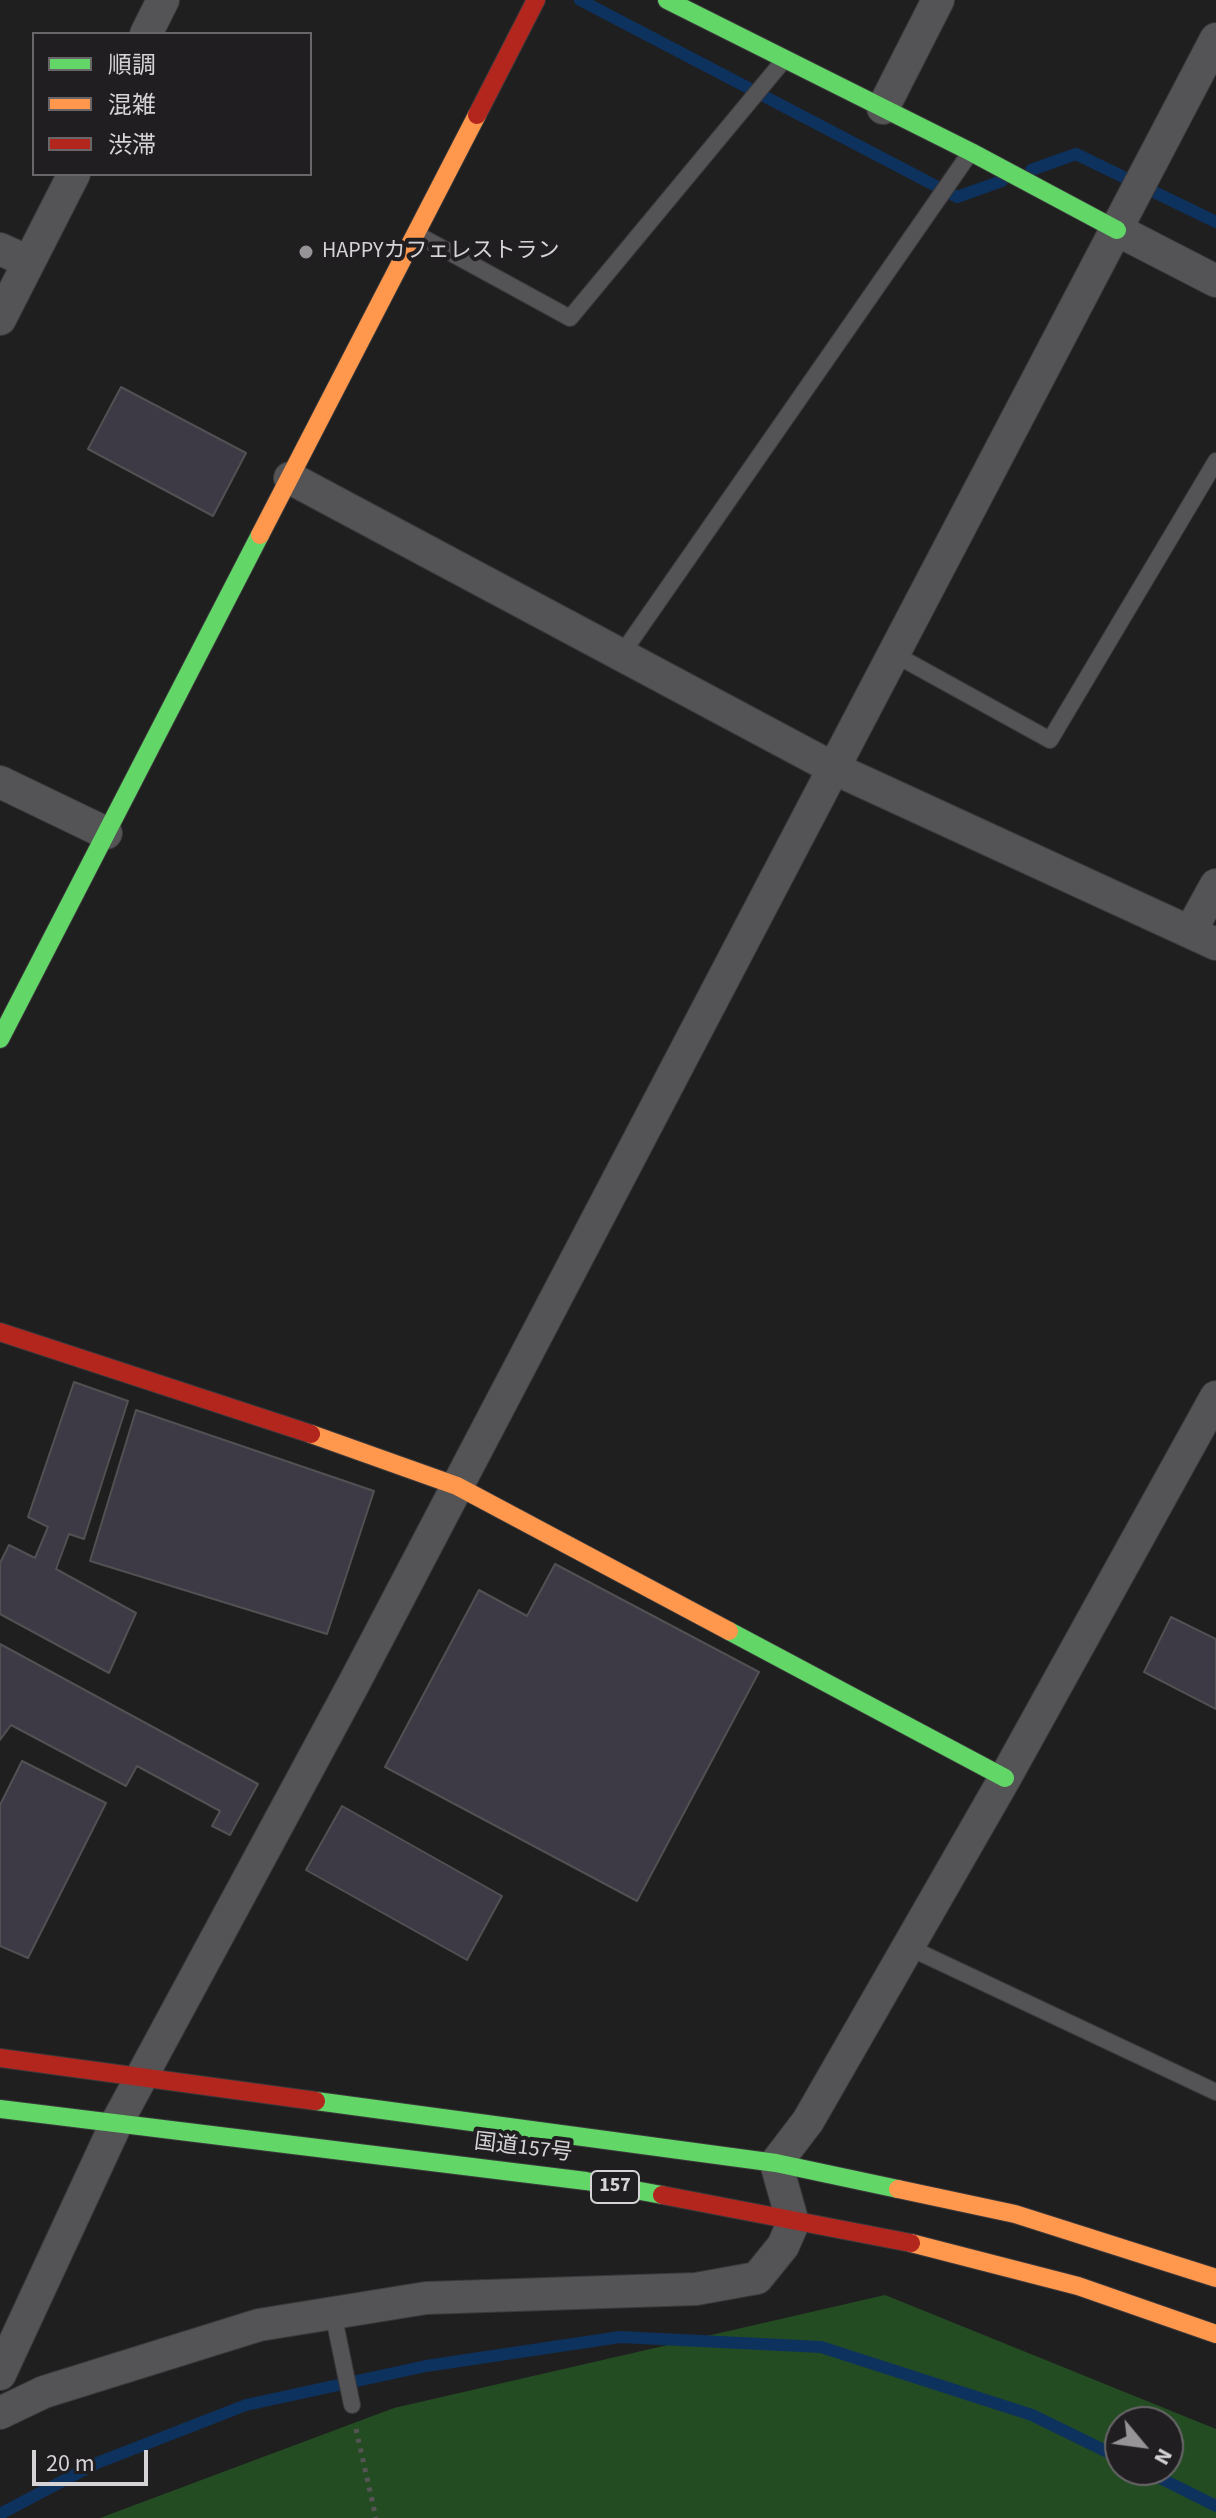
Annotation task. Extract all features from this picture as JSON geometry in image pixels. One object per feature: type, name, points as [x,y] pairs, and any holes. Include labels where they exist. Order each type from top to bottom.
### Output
[{"type":"main road","points":[[0,1039],[536,0]]},
{"type":"main road","points":[[667,0],[971,152],[1117,230]]},
{"type":"main road","points":[[0,1332],[364,1451],[457,1486],[1005,1778]]},
{"type":"main road","name":"国道157号","points":[[0,2058],[776,2163],[1015,2214],[1216,2278]]},
{"type":"main road","name":"国道157号","points":[[0,2109],[586,2181],[793,2223],[937,2248],[1078,2286],[1216,2334]]},
{"type":"street","points":[[147,32],[163,0]]},
{"type":"street","points":[[883,108],[938,0]]},
{"type":"street","points":[[0,2374],[9,2333],[116,2124],[457,1486],[1216,39]]},
{"type":"street","points":[[0,319],[73,176]]},
{"type":"street","points":[[1117,230],[1216,281]]},
{"type":"street","points":[[0,249],[29,262]]},
{"type":"street","points":[[290,478],[833,768],[1203,938],[1216,885]]},
{"type":"street","points":[[0,782],[106,833]]},
{"type":"street","points":[[0,2413],[44,2392],[259,2325],[426,2298],[696,2289],[757,2278],[783,2246],[793,2223],[776,2163],[808,2121],[1005,1778],[1216,1397]]},
{"type":"lane","points":[[416,234],[570,318],[785,59]]},
{"type":"lane","points":[[621,655],[971,152]]},
{"type":"lane","points":[[894,654],[1050,740],[1216,461]]},
{"type":"lane","points":[[906,1946],[1216,2092]]},
{"type":"lane","points":[[333,2313],[352,2405]]},
{"type":"path","points":[[352,2405],[376,2518]]},
{"type":"green space","points":[[885,2295],[1159,2406],[1104,2406],[1104,2486],[1184,2486],[1184,2416],[1216,2429],[1216,2518],[100,2518],[394,2408]]},
{"type":"building","points":[[121,387],[246,453],[213,516],[88,449]]},
{"type":"building","points":[[74,1382],[128,1401],[84,1539],[69,1534],[56,1569],[136,1613],[109,1673],[0,1614],[0,1563],[9,1545],[35,1558],[48,1527],[28,1517]]},
{"type":"building","points":[[136,1410],[374,1491],[327,1634],[90,1561]]},
{"type":"building","points":[[555,1564],[759,1672],[637,1901],[385,1767],[479,1590],[527,1616]]},
{"type":"building","points":[[1171,1617],[1216,1639],[1216,1709],[1144,1672]]},
{"type":"building","points":[[0,1644],[258,1784],[230,1835],[212,1826],[220,1811],[137,1766],[126,1786],[11,1725],[0,1740]]},
{"type":"building","points":[[22,1761],[106,1803],[28,1958],[0,1946],[0,1805]]},
{"type":"building","points":[[342,1806],[502,1896],[467,1960],[306,1870]]},
{"type":"waterway","points":[[580,0],[957,197],[1002,181]]},
{"type":"waterway","points":[[1031,170],[1076,154],[1216,222]]},
{"type":"waterway","points":[[0,2514],[97,2463],[246,2405],[426,2366],[620,2337],[821,2347],[1032,2415],[1104,2450]]},
{"type":"waterway","points":[[1176,2486],[1216,2506]]},
{"type":"traffic: fast","points":[[667,0],[971,152],[1117,230]]},
{"type":"traffic: fast","points":[[0,1039],[260,535]]},
{"type":"traffic: fast","points":[[729,1631],[1005,1778]]},
{"type":"traffic: fast","points":[[316,2101],[776,2163],[898,2189]]},
{"type":"traffic: fast","points":[[0,2109],[586,2181],[662,2195]]},
{"type":"traffic: slow","points":[[260,535],[477,115]]},
{"type":"traffic: slow","points":[[311,1434],[457,1486],[729,1631]]},
{"type":"traffic: slow","points":[[898,2189],[1015,2214],[1216,2278]]},
{"type":"traffic: slow","points":[[911,2243],[1078,2286],[1216,2334]]},
{"type":"traffic: jam","points":[[477,115],[536,0]]},
{"type":"traffic: jam","points":[[0,1332],[311,1434]]},
{"type":"traffic: jam","points":[[0,2058],[316,2101]]},
{"type":"traffic: jam","points":[[662,2195],[911,2243]]},
{"type":"place","name":"HAPPYカフェレストラン","points":[[306,252]]}]
